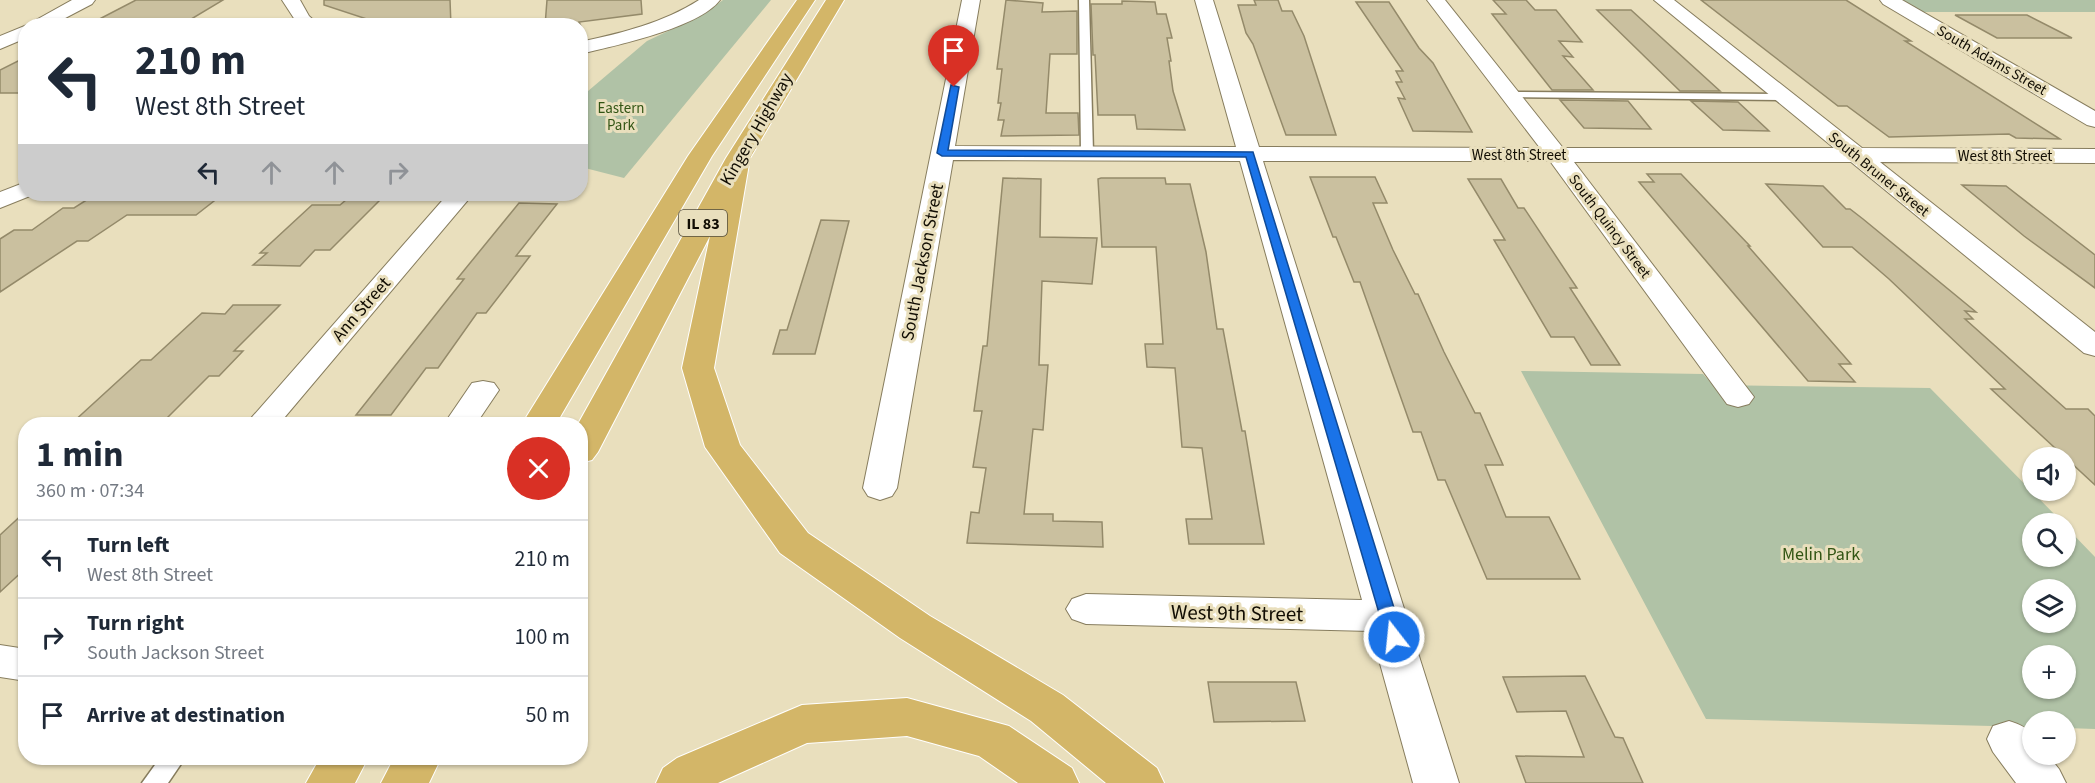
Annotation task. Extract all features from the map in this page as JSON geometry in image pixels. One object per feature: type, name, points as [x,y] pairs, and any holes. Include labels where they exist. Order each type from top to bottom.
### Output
[{"type":"highway","name":"Kingery Highway","points":[[543,417],[654,231],[729,112],[806,0]]},
{"type":"highway","name":"Kingery Highway","points":[[588,437],[738,158],[835,0]]},
{"type":"highway","points":[[738,158],[698,368],[723,447],[794,543],[915,627],[1047,708],[1140,783]]},
{"type":"highway","points":[[680,783],[694,772],[802,724],[907,717],[993,740],[1055,783]]},
{"type":"highway","points":[[330,783],[341,765]]},
{"type":"highway","points":[[405,783],[414,765]]},
{"type":"street","points":[[51,18],[86,0]]},
{"type":"street","points":[[291,0],[301,18]]},
{"type":"street","points":[[588,46],[674,21],[711,0]]},
{"type":"street","name":"South Jackson Street","points":[[880,488],[970,0]]},
{"type":"street","points":[[1204,0],[1436,783]]},
{"type":"street","name":"South Quincy Street","points":[[1436,0],[1557,155],[1738,397]]},
{"type":"street","name":"South Bruner Street","points":[[1663,0],[2095,347]]},
{"type":"street","name":"South Adams Street","points":[[1889,0],[2095,120]]},
{"type":"street","points":[[0,43],[18,34]]},
{"type":"street","name":"West 8th Street","points":[[942,153],[2095,156]]},
{"type":"street","points":[[0,201],[18,193]]},
{"type":"street","name":"Ann Street","points":[[268,417],[455,201]]},
{"type":"street","points":[[465,417],[483,390]]},
{"type":"street","name":"West 9th Street","points":[[1086,609],[1388,616]]},
{"type":"street","points":[[0,661],[18,663]]},
{"type":"street","points":[[2009,739],[2043,783]]},
{"type":"lane","points":[[1084,0],[1087,153]]},
{"type":"lane","points":[[1510,95],[1783,97]]},
{"type":"lane","points":[[154,783],[168,765]]},
{"type":"green space","name":"Eastern Park","points":[[723,0],[771,0],[624,178],[588,169],[588,91],[647,41],[702,15]]},
{"type":"green space","points":[[1902,0],[2095,0],[2095,12],[1923,12]]},
{"type":"green space","name":"Melin Park","points":[[1521,371],[1703,374],[1713,385],[1930,388],[2022,481],[2022,501],[2041,501],[2053,513],[2022,513],[2022,567],[2076,567],[2076,537],[2095,557],[2095,729],[2076,728],[2076,711],[2022,711],[2022,727],[1706,719]]},
{"type":"building","points":[[136,0],[223,0],[193,18],[101,18]]},
{"type":"building","points":[[324,0],[450,0],[451,18],[364,18],[324,5]]},
{"type":"building","points":[[547,0],[641,0],[642,14],[588,21],[588,18],[546,18]]},
{"type":"building","points":[[1006,0],[1043,3],[1042,12],[1077,11],[1077,54],[1050,54],[1046,113],[1078,113],[1079,135],[1001,136],[1004,120],[998,120],[1001,103],[998,103],[1002,69],[997,69]]},
{"type":"building","points":[[1254,0],[1278,0],[1282,11],[1292,11],[1304,36],[1336,135],[1286,135],[1253,44],[1246,33],[1238,5],[1256,5]]},
{"type":"building","points":[[1493,0],[1526,0],[1535,10],[1556,10],[1582,42],[1559,41],[1573,57],[1563,56],[1593,90],[1552,90],[1492,14],[1506,14]]},
{"type":"building","points":[[1701,0],[1846,0],[1911,41],[1905,41],[2060,139],[2016,138],[2009,134],[1889,137],[1847,106],[1838,106]]},
{"type":"building","points":[[1122,1],[1155,2],[1157,14],[1166,14],[1172,38],[1167,38],[1173,91],[1185,130],[1137,129],[1135,115],[1098,115],[1091,4],[1122,4]]},
{"type":"building","points":[[1356,2],[1389,2],[1419,48],[1433,63],[1472,132],[1413,131],[1398,98],[1405,99],[1396,82],[1402,82],[1396,71],[1403,71]]},
{"type":"building","points":[[1597,10],[1631,10],[1720,91],[1680,91]]},
{"type":"building","points":[[1955,15],[2027,15],[2072,38],[1997,38]]},
{"type":"building","points":[[18,61],[18,93],[0,93],[0,70]]},
{"type":"building","points":[[1560,100],[1628,101],[1651,129],[1584,128]]},
{"type":"building","points":[[1691,101],[1738,102],[1769,131],[1723,130]]},
{"type":"building","points":[[1647,174],[1681,174],[1750,246],[1748,246],[1851,364],[1839,364],[1855,382],[1808,381],[1639,182],[1654,182]]},
{"type":"building","points":[[1310,177],[1375,177],[1387,203],[1373,203],[1393,250],[1415,294],[1418,294],[1475,413],[1480,413],[1503,465],[1485,465],[1506,517],[1549,517],[1580,579],[1487,579],[1445,480],[1438,480],[1421,432],[1413,432],[1360,282],[1354,282],[1336,237],[1333,237]]},
{"type":"building","points":[[1003,178],[1041,179],[1040,237],[1097,238],[1092,284],[1042,281],[1039,365],[1048,365],[1043,430],[1033,429],[1024,514],[1053,514],[1053,521],[1102,522],[1103,547],[967,543],[971,512],[979,513],[986,468],[973,467],[982,411],[974,411],[983,346],[987,346]]},
{"type":"building","points":[[1165,178],[1166,184],[1190,184],[1206,252],[1217,329],[1223,329],[1242,431],[1245,431],[1264,544],[1189,544],[1186,519],[1212,519],[1202,448],[1182,447],[1175,368],[1147,367],[1145,344],[1163,344],[1156,247],[1102,247],[1098,179]]},
{"type":"building","points":[[1468,179],[1501,179],[1518,208],[1524,208],[1577,288],[1570,288],[1620,365],[1591,365],[1574,337],[1551,337],[1494,240],[1505,240]]},
{"type":"building","points":[[1766,184],[1823,186],[1846,209],[1850,209],[1863,219],[1976,312],[1965,311],[1973,319],[1965,319],[2066,409],[2088,409],[2095,416],[2095,485],[2076,467],[2076,447],[2054,447],[1991,389],[2005,389],[1889,279],[1852,247],[1823,247]]},
{"type":"building","points":[[1962,185],[2006,186],[2095,255],[2095,288],[2024,236]]},
{"type":"building","points":[[85,201],[214,201],[196,215],[127,215],[88,241],[77,241],[0,292],[0,239],[14,230],[32,230],[63,208],[74,208]]},
{"type":"building","points":[[345,201],[379,201],[330,250],[315,250],[300,266],[253,265],[267,253],[260,253],[312,205],[340,205]]},
{"type":"building","points":[[519,203],[557,204],[516,256],[530,256],[486,313],[477,313],[438,368],[426,368],[391,415],[356,415],[464,279],[457,279]]},
{"type":"building","points":[[821,220],[849,221],[815,354],[773,354],[780,330],[787,330]]},
{"type":"building","points":[[233,305],[280,305],[234,351],[243,351],[219,376],[209,376],[168,417],[79,417],[141,360],[151,360],[202,313],[225,314]]},
{"type":"building","points":[[18,518],[18,575],[0,592],[0,535]]},
{"type":"building","points":[[1585,676],[1615,737],[1623,738],[1643,783],[1526,783],[1516,756],[1584,757],[1566,711],[1517,712],[1503,677]]},
{"type":"building","points":[[1208,682],[1296,682],[1305,721],[1214,722]]},
{"type":"route","points":[[954,87],[942,153],[1250,154],[1394,637]]}]
